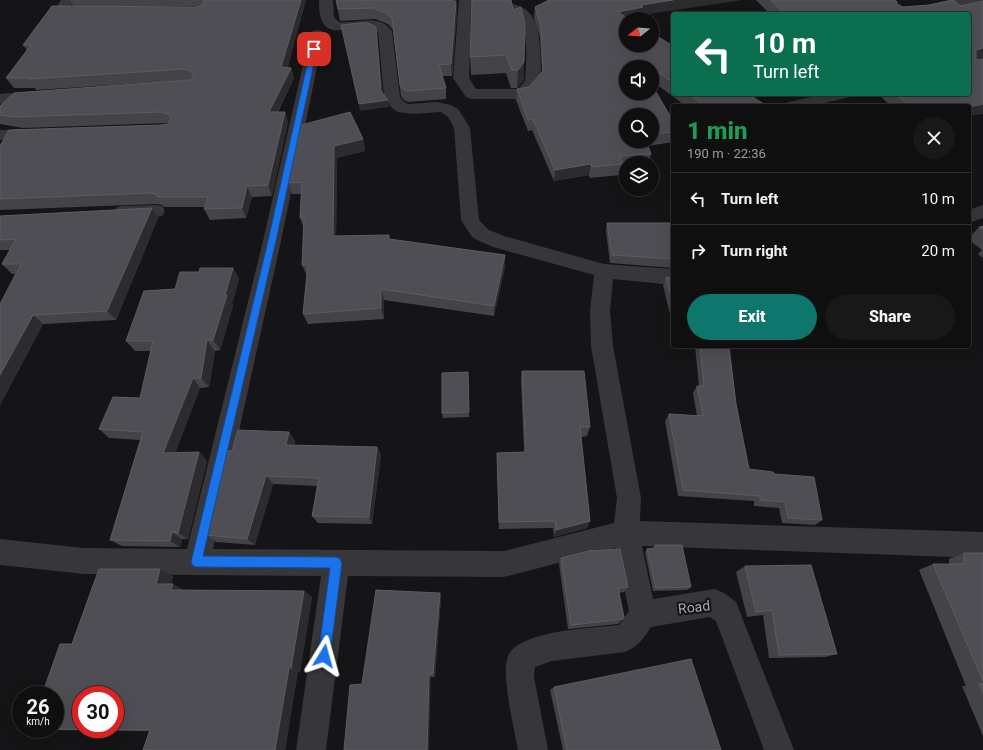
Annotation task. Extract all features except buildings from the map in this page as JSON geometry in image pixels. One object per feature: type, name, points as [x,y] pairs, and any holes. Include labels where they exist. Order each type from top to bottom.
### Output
[{"type":"street","points":[[68,0],[61,11],[100,11]]},
{"type":"street","points":[[326,0],[326,14],[330,22],[334,25],[342,27],[376,25],[382,27],[385,32],[392,97],[395,105],[401,108],[410,109],[443,107],[452,112],[456,118],[462,128],[470,220],[476,230],[486,237],[500,242],[604,271],[671,277]]},
{"type":"street","points":[[466,0],[516,8],[525,14],[532,34],[533,82],[522,94],[471,94],[460,78],[466,0]]},
{"type":"street","points":[[910,12],[978,0]]},
{"type":"street","points":[[197,562],[272,241],[317,34]]},
{"type":"street","points":[[0,99],[56,95]]},
{"type":"street","points":[[800,104],[836,96]]},
{"type":"street","points":[[0,135],[56,133]]},
{"type":"street","points":[[109,213],[156,210]]},
{"type":"street","points":[[971,216],[983,211]]},
{"type":"street","points":[[533,750],[520,677],[521,659],[532,652],[552,647],[625,638],[631,633],[643,614],[626,533],[629,498],[602,346],[600,311],[604,271]]},
{"type":"street","points":[[0,552],[84,561],[504,564],[626,533],[981,550]]},
{"type":"street","points":[[312,750],[336,563]]},
{"type":"street","name":"Road","points":[[643,614],[714,603],[726,612],[779,750]]},
{"type":"route","points":[[314,49],[272,241],[197,562],[336,563],[324,656]]}]
